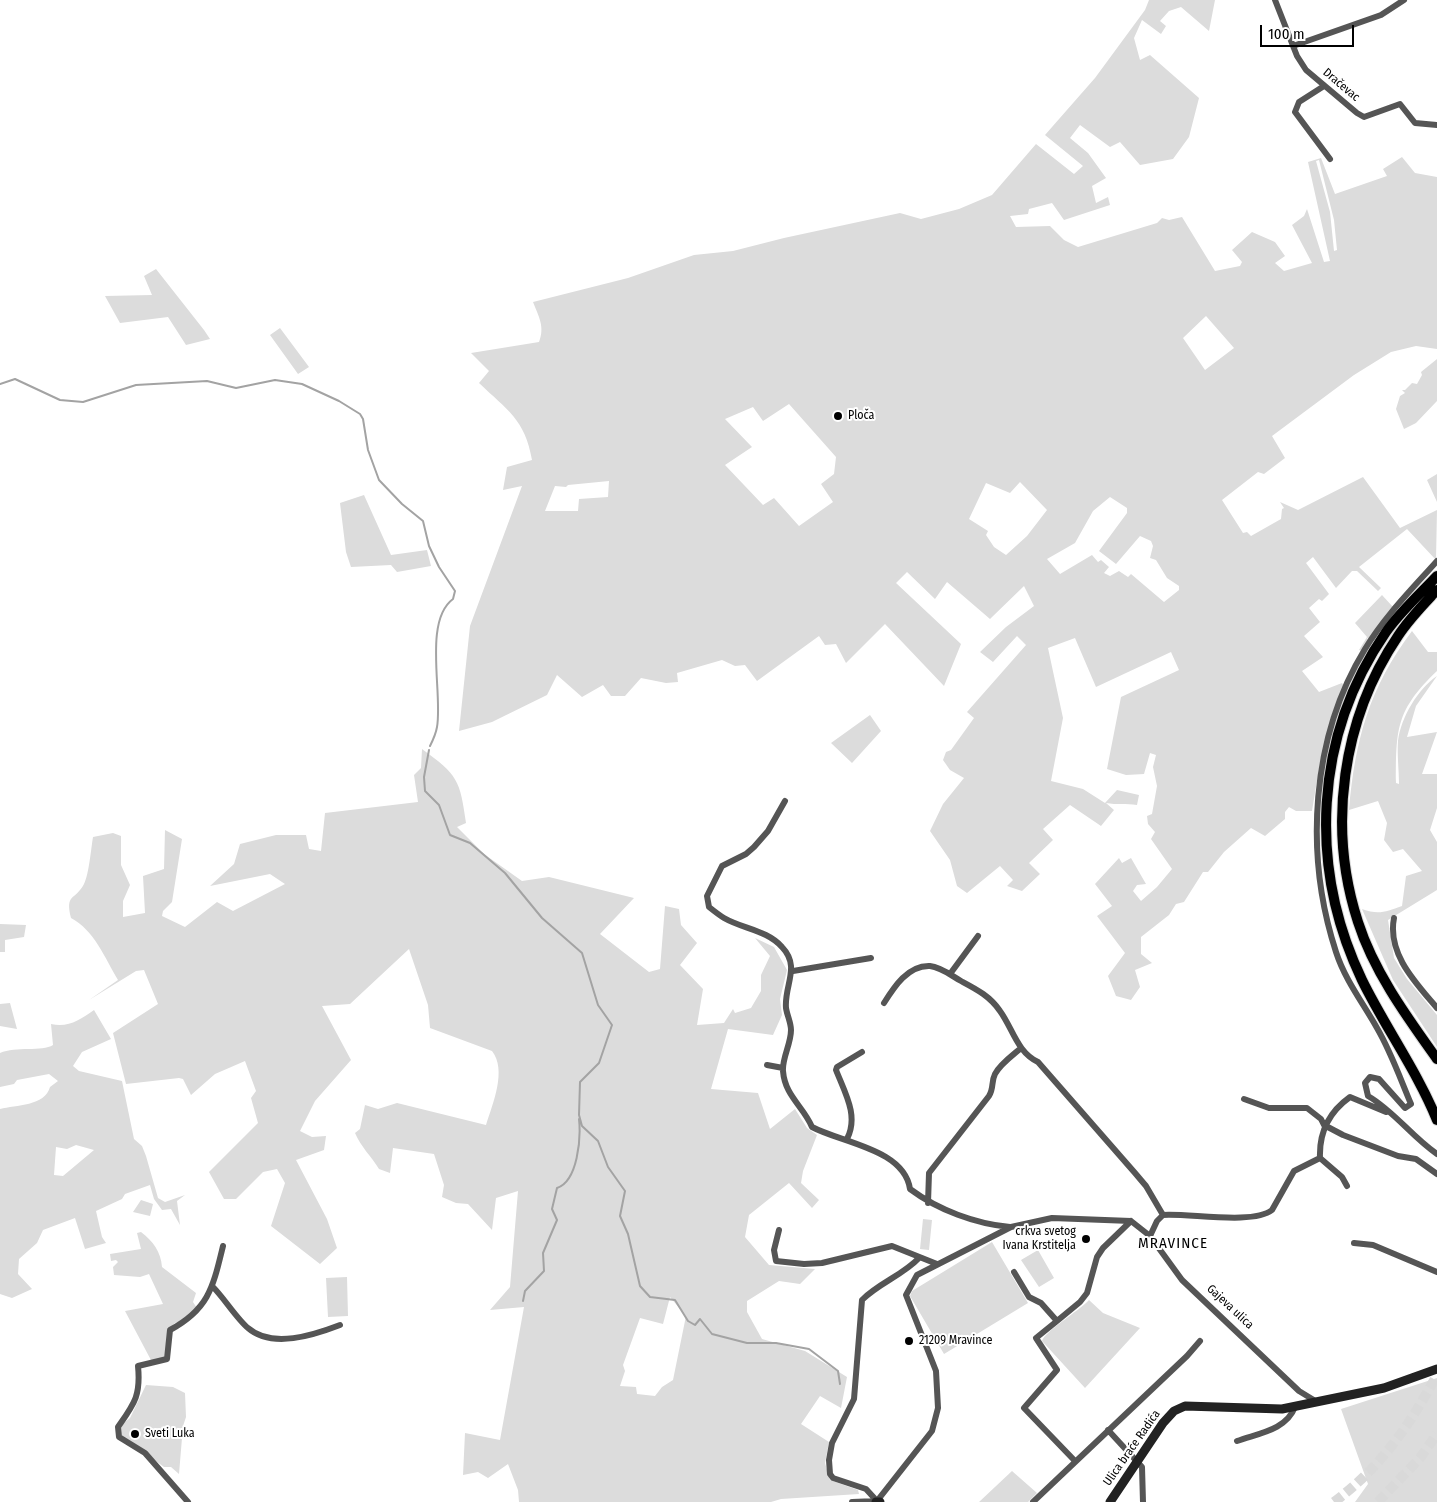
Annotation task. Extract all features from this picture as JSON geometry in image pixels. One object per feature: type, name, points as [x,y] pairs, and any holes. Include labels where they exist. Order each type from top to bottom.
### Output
[{"type":"highway","points":[[1437,576],[1386,632],[1352,694],[1335,748],[1328,788],[1325,829],[1328,873],[1341,932],[1362,980],[1437,1120]]},
{"type":"highway","points":[[1437,590],[1398,636],[1367,695],[1351,743],[1342,809],[1344,862],[1358,922],[1383,976],[1437,1059]]},
{"type":"main road","points":[[1318,1402],[1384,1388],[1437,1369]]},
{"type":"main road","name":"Ulica braće Radića","points":[[1110,1502],[1163,1423],[1174,1411],[1185,1406],[1282,1410],[1318,1402]]},
{"type":"street","name":"Dračevac","points":[[1275,0],[1306,70],[1364,117],[1400,104],[1415,123],[1437,125]]},
{"type":"street","points":[[1294,46],[1381,15],[1404,0]]},
{"type":"street","points":[[1324,86],[1300,102],[1294,112],[1330,159]]},
{"type":"street","points":[[1437,561],[1388,615],[1365,650],[1345,690],[1322,767],[1317,810],[1320,874],[1336,952],[1355,993],[1377,1027],[1411,1104],[1405,1108],[1379,1079],[1370,1077],[1365,1083],[1368,1096],[1402,1122],[1412,1135],[1437,1154]]},
{"type":"street","points":[[785,801],[768,832],[754,847],[746,854],[722,866],[707,896],[709,907],[725,919],[760,932],[780,945],[788,953],[793,971],[786,990],[786,1010],[791,1028],[783,1068],[790,1096],[808,1116],[812,1127],[847,1140],[896,1163],[909,1181],[910,1189],[928,1203],[991,1225],[1011,1227]]},
{"type":"street","points":[[1394,918],[1393,925],[1398,954],[1409,975],[1437,1008]]},
{"type":"street","points":[[950,974],[978,936]]},
{"type":"street","points":[[793,971],[871,958]]},
{"type":"street","points":[[884,1003],[897,982],[910,972],[929,966],[950,974],[982,991],[1000,1010],[1020,1048],[1028,1057],[1038,1062],[1135,1173],[1146,1186],[1163,1215]]},
{"type":"street","points":[[928,1203],[929,1174],[989,1096],[994,1088],[993,1079],[996,1072],[1020,1048]]},
{"type":"street","points":[[847,1140],[852,1128],[852,1118],[836,1070],[837,1067],[862,1052]]},
{"type":"street","points":[[767,1065],[783,1068]]},
{"type":"street","points":[[1348,1186],[1342,1177],[1320,1158],[1319,1146],[1324,1125],[1340,1104],[1350,1097],[1380,1108],[1402,1122]]},
{"type":"street","points":[[1244,1099],[1269,1108],[1307,1108],[1321,1119],[1324,1125],[1362,1143],[1398,1156],[1416,1159],[1437,1174]]},
{"type":"street","points":[[1150,1236],[1156,1221],[1163,1215],[1192,1214],[1242,1218],[1266,1214],[1272,1210],[1294,1171],[1320,1158]]},
{"type":"street","points":[[878,1502],[932,1430],[938,1408],[936,1371],[906,1295],[917,1275],[1011,1227],[1052,1218],[1131,1220]]},
{"type":"street","points":[[1075,1461],[1024,1408],[1057,1370],[1036,1338],[1080,1302],[1087,1293],[1097,1257],[1103,1248],[1131,1220]]},
{"type":"street","name":"Gajeva ulica","points":[[1131,1220],[1150,1236],[1182,1280],[1300,1391],[1318,1402]]},
{"type":"street","points":[[779,1230],[774,1250],[776,1261],[804,1264],[822,1263],[892,1246],[937,1264]]},
{"type":"street","points":[[1354,1243],[1373,1245],[1437,1272]]},
{"type":"street","points":[[188,1502],[145,1453],[119,1437],[118,1428],[131,1409],[140,1388],[138,1366],[167,1359],[170,1330],[190,1319],[213,1286],[223,1246]]},
{"type":"street","points":[[878,1502],[866,1489],[833,1478],[829,1460],[832,1443],[854,1399],[862,1300],[875,1288],[911,1266],[919,1258]]},
{"type":"street","points":[[1014,1272],[1029,1297],[1041,1303],[1057,1321]]},
{"type":"street","points":[[213,1286],[248,1328],[264,1338],[308,1337],[340,1325]]},
{"type":"street","points":[[1033,1502],[1187,1356],[1200,1341]]},
{"type":"street","points":[[1237,1440],[1279,1426],[1290,1418],[1295,1407]]},
{"type":"street","points":[[1108,1430],[1142,1468],[1143,1502]]},
{"type":"street","points":[[852,1502],[878,1502]]},
{"type":"shaded area","points":[[1149,0],[1215,0],[1209,31],[1181,7],[1169,11],[1160,21],[1166,26],[1161,34],[1142,20],[1134,38],[1140,60],[1150,55],[1199,98],[1189,137],[1173,159],[1140,165],[1120,142],[1110,147],[1080,125],[1070,138],[1088,153],[1106,178],[1092,186],[1096,203],[1108,197],[1110,205],[1064,220],[1052,203],[1029,209],[1028,214],[1010,216],[1016,227],[1050,226],[1064,240],[1078,247],[1157,223],[1162,218],[1169,220],[1182,217],[1215,271],[1240,266],[1242,262],[1232,250],[1252,232],[1275,242],[1285,256],[1275,263],[1284,271],[1312,263],[1292,225],[1304,216],[1307,209],[1324,262],[1330,261],[1308,162],[1321,158],[1335,194],[1387,176],[1383,169],[1402,157],[1415,173],[1437,177],[1437,349],[1416,346],[1391,352],[1354,375],[1272,436],[1285,458],[1264,474],[1258,472],[1222,500],[1243,533],[1247,532],[1251,536],[1281,519],[1282,509],[1284,508],[1280,502],[1298,510],[1363,477],[1400,528],[1437,510],[1436,560],[1407,529],[1359,567],[1381,588],[1378,591],[1357,571],[1352,571],[1336,588],[1313,557],[1306,563],[1329,594],[1322,601],[1319,599],[1309,608],[1320,622],[1304,636],[1323,657],[1302,671],[1319,692],[1342,683],[1344,686],[1331,717],[1320,762],[1312,811],[1296,811],[1289,807],[1285,812],[1285,819],[1265,836],[1251,828],[1224,852],[1208,872],[1203,872],[1184,902],[1176,904],[1169,915],[1141,937],[1141,954],[1152,963],[1135,970],[1140,987],[1131,1000],[1116,996],[1108,976],[1125,953],[1097,916],[1112,906],[1095,884],[1119,858],[1122,863],[1131,858],[1146,884],[1137,885],[1133,891],[1141,901],[1157,887],[1172,869],[1151,839],[1155,832],[1148,824],[1147,816],[1152,814],[1157,786],[1153,767],[1156,755],[1150,753],[1144,774],[1126,775],[1107,769],[1121,697],[1179,670],[1171,652],[1096,687],[1075,638],[1048,648],[1063,718],[1051,781],[1083,789],[1105,803],[1117,790],[1139,795],[1137,805],[1106,803],[1114,810],[1101,826],[1070,805],[1043,829],[1053,840],[1029,863],[1040,874],[1022,891],[1007,886],[1013,880],[1000,866],[967,893],[957,886],[950,860],[930,831],[943,804],[964,778],[950,770],[943,760],[946,752],[951,750],[974,718],[967,712],[1026,645],[1017,636],[993,662],[980,652],[1006,627],[1034,606],[1024,586],[990,619],[947,582],[935,599],[907,572],[896,583],[961,644],[944,686],[885,624],[846,663],[836,644],[825,645],[819,636],[757,681],[745,665],[735,666],[722,660],[677,673],[678,682],[666,683],[641,678],[625,696],[611,696],[603,685],[582,697],[557,675],[547,695],[492,722],[459,731],[470,626],[522,486],[503,490],[507,467],[532,460],[525,434],[520,425],[506,408],[479,383],[489,371],[471,353],[539,342],[541,327],[533,302],[628,278],[694,255],[733,251],[900,213],[921,219],[959,209],[992,195],[1036,144],[1074,174],[1083,166],[1045,135],[1095,78],[1145,10]],"holes":[[[1319,160],[1334,220],[1337,250],[1334,251],[1330,212],[1316,161]],[[1206,316],[1234,348],[1205,370],[1183,338]],[[789,404],[836,457],[834,474],[821,484],[833,502],[799,526],[774,498],[763,505],[725,465],[752,447],[725,419],[753,407],[763,421]],[[609,481],[608,497],[579,499],[578,511],[545,511],[555,486],[566,487],[568,485]],[[1020,482],[1047,510],[1027,536],[1006,555],[994,547],[986,535],[988,531],[969,519],[986,483],[1010,493]],[[1110,497],[1127,508],[1127,513],[1099,551],[1116,564],[1140,536],[1151,541],[1153,546],[1150,558],[1156,560],[1167,578],[1179,586],[1179,590],[1164,602],[1131,574],[1128,577],[1119,571],[1110,576],[1104,573],[1109,567],[1101,560],[1098,562],[1092,555],[1060,574],[1047,559],[1075,543],[1093,511]]]},
{"type":"shaded area","points":[[156,269],[210,339],[186,345],[168,317],[120,323],[105,296],[152,295],[144,276]]},
{"type":"shaded area","points":[[280,328],[309,367],[298,374],[270,335]]},
{"type":"shaded area","points":[[1437,359],[1437,401],[1416,423],[1404,429],[1396,409],[1400,396],[1405,393],[1402,390],[1405,390],[1412,383],[1417,384],[1422,375],[1421,372]]},
{"type":"shaded area","points":[[1437,474],[1437,502],[1427,480]]},
{"type":"shaded area","points":[[364,495],[391,555],[427,550],[431,566],[397,572],[391,565],[351,567],[346,552],[340,503]]},
{"type":"shaded area","points":[[1382,595],[1393,607],[1369,639],[1367,638],[1368,640],[1362,651],[1359,650],[1367,637],[1355,623]]},
{"type":"shaded area","points":[[1412,631],[1428,652],[1437,652],[1437,671],[1413,697],[1401,721],[1398,734],[1396,783],[1399,784],[1398,741],[1403,723],[1417,696],[1437,676],[1416,706],[1407,737],[1437,732],[1422,774],[1437,774],[1437,808],[1430,830],[1437,842],[1437,890],[1388,920],[1394,958],[1407,979],[1437,1015],[1437,1047],[1393,980],[1362,909],[1382,912],[1402,906],[1406,876],[1422,871],[1403,849],[1393,852],[1384,840],[1387,823],[1378,801],[1349,810],[1355,761],[1367,716],[1385,673]]},
{"type":"shaded area","points":[[870,715],[881,731],[852,763],[831,743]]},
{"type":"shaded area","points":[[422,749],[443,765],[459,788],[466,823],[457,827],[484,854],[522,881],[549,877],[634,898],[600,934],[649,972],[660,969],[665,906],[679,909],[681,925],[697,943],[680,965],[703,989],[697,1025],[724,1023],[733,1009],[735,1013],[751,1008],[761,991],[761,975],[770,956],[755,938],[774,947],[787,970],[780,999],[782,1015],[773,1035],[728,1029],[711,1089],[758,1093],[770,1129],[795,1109],[807,1128],[817,1135],[803,1171],[801,1183],[819,1200],[812,1208],[789,1183],[749,1215],[745,1237],[769,1265],[815,1269],[800,1284],[779,1281],[747,1301],[747,1312],[762,1339],[805,1351],[847,1377],[841,1408],[820,1396],[801,1424],[829,1442],[825,1463],[830,1480],[858,1490],[859,1494],[781,1499],[771,1502],[519,1502],[518,1490],[508,1464],[488,1478],[478,1472],[463,1475],[465,1433],[500,1440],[524,1307],[490,1310],[510,1287],[518,1191],[496,1198],[492,1230],[468,1204],[456,1203],[442,1197],[444,1185],[434,1154],[393,1148],[390,1173],[379,1169],[355,1133],[360,1129],[365,1105],[378,1109],[397,1103],[486,1125],[495,1097],[499,1077],[496,1059],[492,1051],[430,1028],[428,1005],[409,949],[350,1004],[322,1006],[351,1060],[315,1101],[300,1131],[312,1137],[326,1136],[324,1150],[296,1160],[327,1219],[337,1248],[320,1264],[271,1226],[285,1183],[277,1169],[263,1172],[236,1199],[224,1199],[209,1172],[258,1123],[251,1098],[256,1091],[245,1061],[215,1074],[191,1095],[183,1079],[179,1078],[126,1084],[113,1033],[158,1004],[144,970],[136,971],[89,1000],[118,980],[93,937],[71,918],[69,910],[70,901],[86,880],[93,837],[113,833],[121,836],[121,865],[130,885],[123,901],[123,917],[145,913],[143,876],[164,869],[165,830],[182,839],[172,902],[163,911],[162,916],[185,927],[217,902],[233,911],[285,884],[270,874],[210,886],[234,864],[240,844],[276,835],[306,835],[309,849],[321,851],[325,813],[418,802],[414,775],[421,768]],"holes":[[[670,1297],[686,1316],[673,1380],[662,1387],[655,1396],[637,1394],[636,1387],[620,1386],[625,1371],[623,1365],[640,1318],[663,1324]]]},
{"type":"shaded area","points":[[0,924],[26,925],[24,937],[5,940],[5,952],[0,952]]},
{"type":"shaded area","points":[[10,1003],[17,1029],[0,1026],[0,1004]]},
{"type":"shaded area","points":[[94,1010],[111,1039],[82,1052],[73,1066],[79,1071],[122,1081],[134,1139],[142,1146],[158,1198],[165,1202],[185,1195],[177,1201],[180,1225],[171,1209],[162,1210],[154,1199],[150,1185],[125,1194],[122,1199],[96,1211],[102,1237],[106,1243],[85,1249],[75,1218],[43,1230],[37,1243],[19,1259],[18,1274],[32,1289],[12,1298],[0,1294],[0,1109],[36,1101],[42,1098],[50,1087],[58,1081],[49,1074],[17,1080],[14,1084],[0,1087],[0,1053],[53,1045],[51,1024],[68,1024],[79,1020]],"holes":[[[76,1145],[94,1150],[63,1176],[54,1175],[56,1147],[67,1149]]]},
{"type":"shaded area","points":[[141,1200],[153,1204],[150,1216],[133,1212]]},
{"type":"shaded area","points":[[923,1219],[932,1220],[929,1250],[920,1249]]},
{"type":"shaded area","points":[[141,1232],[156,1247],[162,1267],[196,1293],[193,1302],[197,1308],[185,1320],[175,1323],[171,1327],[165,1358],[152,1362],[125,1311],[163,1304],[149,1274],[140,1277],[114,1275],[113,1267],[118,1262],[116,1260],[111,1261],[110,1254],[141,1249],[137,1233]]},
{"type":"shaded area","points":[[992,1242],[1028,1303],[944,1354],[910,1296],[912,1291]]},
{"type":"shaded area","points":[[1038,1250],[1054,1278],[1039,1287],[1021,1260]]},
{"type":"shaded area","points":[[347,1277],[348,1316],[328,1317],[326,1278]]},
{"type":"shaded area","points":[[1089,1300],[1103,1313],[1140,1328],[1085,1388],[1042,1341],[1049,1332]]},
{"type":"shaded area","points":[[1437,1378],[1437,1502],[1355,1502],[1368,1484],[1341,1409]]},
{"type":"shaded area","points":[[146,1385],[173,1387],[185,1393],[186,1417],[183,1426],[179,1474],[171,1467],[164,1467],[121,1435],[120,1426],[130,1418]]},
{"type":"shaded area","points":[[1012,1471],[1037,1493],[1028,1502],[979,1502]]},
{"type":"waterway","points":[[0,384],[15,379],[60,400],[83,402],[136,385],[207,381],[236,388],[275,380],[302,384],[339,401],[360,414],[363,419],[368,450],[379,480],[402,504],[423,521],[429,546],[439,567],[455,591],[453,599],[444,609],[436,640],[438,713],[437,729],[430,746]]},
{"type":"waterway","points":[[429,750],[424,777],[425,791],[439,805],[450,835],[470,843],[505,873],[542,918],[582,953],[598,1005],[612,1025],[599,1063],[580,1082],[579,1115],[582,1126],[598,1141],[608,1167],[625,1191],[620,1216],[628,1234],[640,1286],[650,1297],[675,1300],[688,1321],[695,1325],[700,1319],[712,1334],[747,1343],[776,1343],[809,1349],[838,1371],[840,1384]]},
{"type":"waterway","points":[[523,1301],[525,1291],[544,1271],[543,1253],[557,1220],[552,1209],[557,1188],[570,1177],[577,1158],[579,1119]]},
{"type":"tunnel","points":[[1334,1502],[1366,1475],[1393,1444],[1416,1411],[1437,1375]]},
{"type":"tunnel","points":[[1378,1502],[1420,1458],[1437,1434]]},
{"type":"place","name":"Ploča","points":[[838,416]]},
{"type":"place","name":"crkva svetog Ivana Krstitelja","points":[[1086,1239]]},
{"type":"place","name":"21209 Mravince","points":[[909,1341]]},
{"type":"place","name":"Sveti Luka","points":[[135,1434]]},
{"type":"district","name":"MRAVINCE","points":[[1173,1244]]}]
